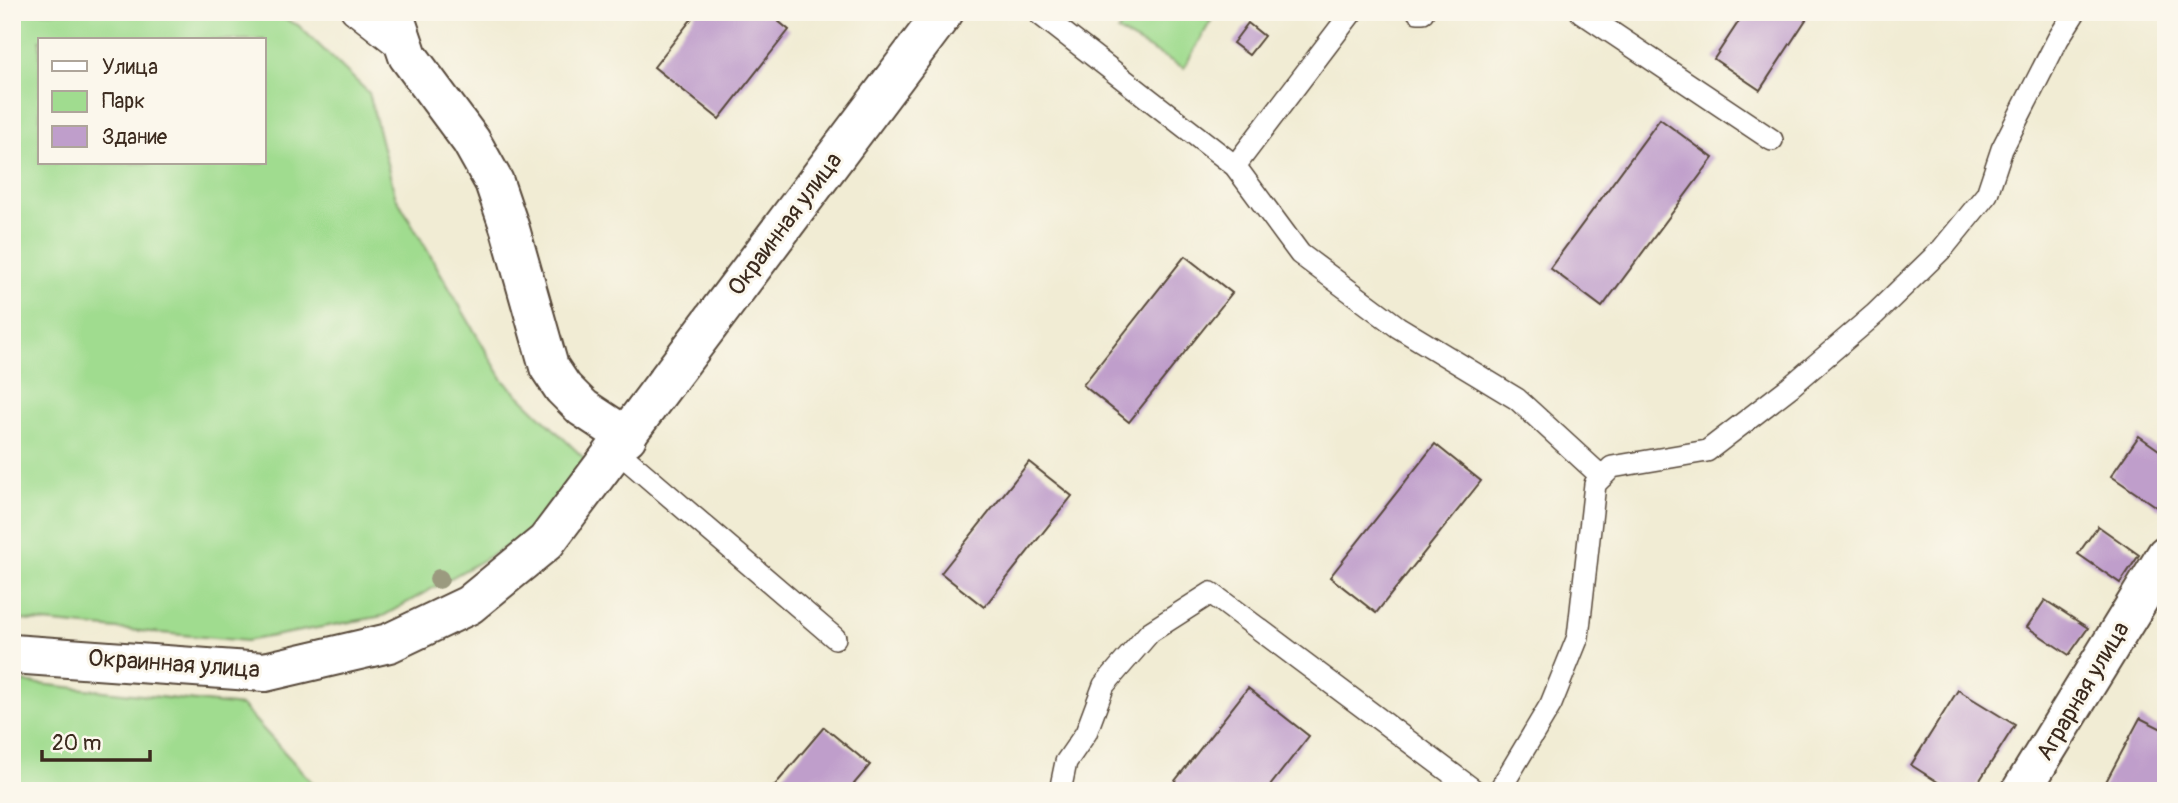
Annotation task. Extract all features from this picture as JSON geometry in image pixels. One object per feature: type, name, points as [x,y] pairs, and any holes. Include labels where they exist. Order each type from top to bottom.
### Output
[{"type":"street","points":[[393,12],[408,56],[471,141],[494,182],[510,229],[548,367],[563,388],[622,443]]},
{"type":"street","name":"Окраинная улица","points":[[12,654],[265,672],[390,643],[469,605],[546,542],[944,12]]},
{"type":"street","name":"Аграрная улица","points":[[2021,791],[2166,555]]},
{"type":"lane","points":[[352,12],[408,56]]},
{"type":"lane","points":[[1037,12],[1235,166],[1300,254],[1398,327],[1517,399],[1602,477]]},
{"type":"lane","points":[[1235,166],[1352,12]]},
{"type":"lane","points":[[1581,12],[1772,140]]},
{"type":"lane","points":[[1499,791],[1551,704],[1578,637],[1595,484],[1612,467],[1707,451],[1837,346],[1943,248],[1987,194],[2002,149],[2058,39],[2076,12]]},
{"type":"lane","points":[[622,443],[835,638]]},
{"type":"lane","points":[[1060,791],[1066,762],[1086,733],[1104,685],[1150,632],[1212,593],[1475,791]]},
{"type":"green space","points":[[12,12],[268,12],[298,25],[369,93],[395,195],[503,380],[585,459],[524,537],[383,616],[246,641],[12,619]]},
{"type":"green space","points":[[1128,12],[1216,12],[1184,68],[1118,31]]},
{"type":"green space","points":[[12,681],[242,706],[320,791],[12,791]]},
{"type":"building","points":[[697,12],[767,12],[789,30],[719,119],[654,67]]},
{"type":"building","points":[[1745,12],[1811,12],[1760,90],[1714,59]]},
{"type":"building","points":[[1248,23],[1264,36],[1249,55],[1233,43]]},
{"type":"building","points":[[1660,119],[1713,158],[1602,307],[1550,268]]},
{"type":"building","points":[[1185,256],[1232,293],[1129,422],[1083,385]]},
{"type":"building","points":[[2139,436],[2166,455],[2166,500],[2159,509],[2111,476]]},
{"type":"building","points":[[1435,444],[1481,481],[1376,613],[1330,577]]},
{"type":"building","points":[[1029,462],[1072,496],[984,607],[941,573]]},
{"type":"building","points":[[2098,526],[2139,555],[2120,583],[2078,554]]},
{"type":"building","points":[[2045,600],[2088,628],[2069,655],[2027,627]]},
{"type":"building","points":[[1248,688],[1309,736],[1266,791],[1167,791]]},
{"type":"building","points":[[1958,690],[2015,725],[1973,791],[1952,791],[1911,765]]},
{"type":"building","points":[[2140,718],[2166,731],[2166,786],[2163,791],[2101,791]]},
{"type":"building","points":[[824,727],[870,765],[848,791],[770,791]]}]
